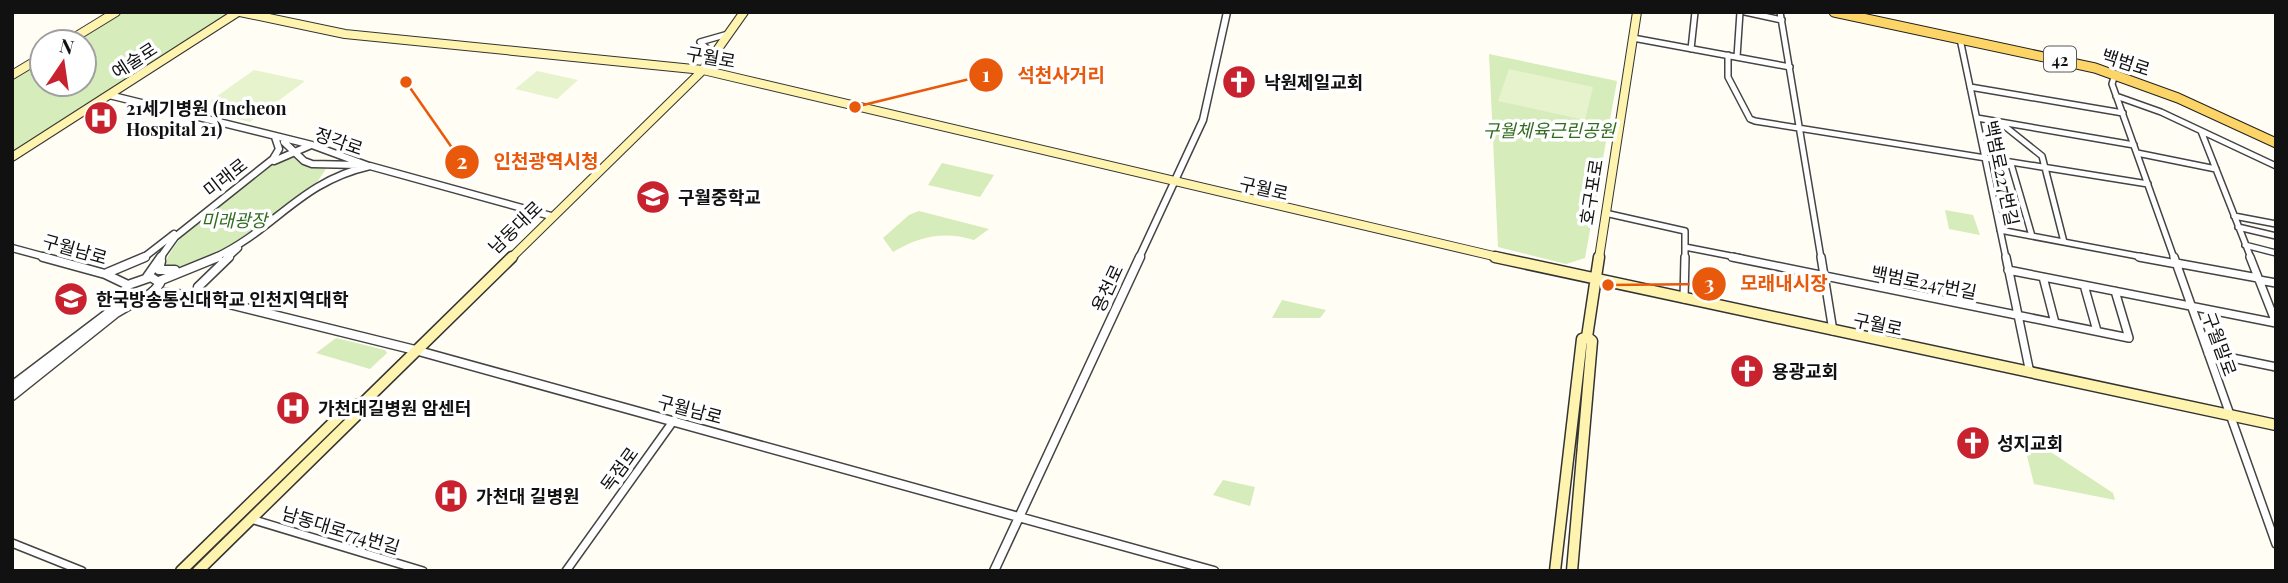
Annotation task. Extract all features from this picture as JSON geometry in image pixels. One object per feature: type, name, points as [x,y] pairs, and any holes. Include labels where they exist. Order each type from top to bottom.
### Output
[{"type":"main road","points":[[90,28],[116,12]]},
{"type":"main road","name":"구월로","points":[[239,12],[345,34],[704,69],[1172,183],[1594,280],[2276,425]]},
{"type":"main road","name":"예술로","points":[[12,157],[239,12]]},
{"type":"main road","name":"남동대로","points":[[198,571],[360,412],[364,402],[415,350],[704,69],[744,12]]},
{"type":"main road","name":"호구포로","points":[[1587,337],[1637,12]]},
{"type":"main road","name":"백범로","points":[[1834,12],[2115,74],[2178,98],[2276,143]]},
{"type":"main road","points":[[12,75],[28,65]]},
{"type":"main road","name":"호구포로","points":[[1555,571],[1574,385],[1582,339],[1587,337]]},
{"type":"main road","name":"호구포로","points":[[1572,571],[1592,341],[1587,337]]},
{"type":"main road","name":"남동대로","points":[[181,571],[347,409],[364,402]]},
{"type":"street","name":"용천로","points":[[994,571],[1203,120],[1227,12]]},
{"type":"street","points":[[1691,48],[1695,12]]},
{"type":"street","points":[[1737,57],[1743,12],[1782,20]]},
{"type":"street","points":[[1780,12],[1833,331]]},
{"type":"street","points":[[713,55],[700,42],[730,33]]},
{"type":"street","points":[[1633,38],[1790,67]]},
{"type":"street","name":"백범로227번길","points":[[1960,38],[2030,373]]},
{"type":"street","points":[[1728,55],[1728,76],[1751,119],[2046,170],[2148,184]]},
{"type":"street","name":"구월말로","points":[[2115,74],[2112,84],[2116,96],[2276,544]]},
{"type":"street","points":[[1970,87],[2123,113]]},
{"type":"street","name":"정각로","points":[[109,95],[312,145],[370,166]]},
{"type":"street","points":[[2116,96],[2276,166]]},
{"type":"street","points":[[1977,118],[2134,145]]},
{"type":"street","points":[[2000,122],[2038,150],[2046,170],[2064,242]]},
{"type":"street","points":[[2201,131],[2276,323]]},
{"type":"street","name":"정각로","points":[[275,137],[295,151],[296,157],[304,163],[370,166]]},
{"type":"street","points":[[267,164],[277,153],[275,137]]},
{"type":"street","name":"미래로","points":[[147,277],[187,227],[267,164],[312,145]]},
{"type":"street","points":[[315,184],[330,163],[334,152]]},
{"type":"street","points":[[2137,153],[2216,169]]},
{"type":"street","points":[[2011,164],[2032,236]]},
{"type":"street","points":[[197,296],[198,287],[243,243],[315,184],[335,173],[370,166],[551,216]]},
{"type":"street","points":[[1605,213],[1685,231],[1684,299]]},
{"type":"street","points":[[2235,218],[2276,223]]},
{"type":"street","points":[[105,274],[142,259],[187,227]]},
{"type":"street","points":[[2238,227],[2276,236]]},
{"type":"street","points":[[2000,230],[2276,283]]},
{"type":"street","points":[[12,386],[107,314],[128,285],[147,277],[159,281],[243,243]]},
{"type":"street","points":[[2245,245],[2276,253]]},
{"type":"street","name":"백범로247번길","points":[[1685,247],[2018,314]]},
{"type":"street","name":"구월남로","points":[[12,248],[105,274],[128,285]]},
{"type":"street","points":[[162,255],[159,270],[163,272],[193,267]]},
{"type":"street","points":[[2008,270],[2276,323]]},
{"type":"street","points":[[2043,276],[2055,323]]},
{"type":"street","points":[[12,396],[116,313],[154,292],[159,281]]},
{"type":"street","points":[[2084,285],[2097,331]]},
{"type":"street","points":[[2018,314],[2129,338],[2115,291]]},
{"type":"street","name":"구월남로","points":[[154,292],[197,296],[415,350],[1020,515],[1214,571]]},
{"type":"street","points":[[122,296],[130,300],[140,299]]},
{"type":"street","points":[[2208,353],[2276,367]]},
{"type":"street","name":"독점로","points":[[566,571],[674,421]]},
{"type":"street","name":"남동대로774번길","points":[[251,519],[423,571]]},
{"type":"street","points":[[12,543],[82,571]]},
{"type":"green space","points":[[116,12],[238,12],[12,157],[12,75],[28,65],[28,98],[98,98],[98,28],[90,28]]},
{"type":"green space","name":"구월체육근린공원","points":[[1489,54],[1617,81],[1585,258],[1566,264],[1498,247]]},
{"type":"green space","points":[[1509,69],[1593,87],[1585,120],[1498,101]]},
{"type":"green space","points":[[254,70],[305,81],[250,122],[203,110],[206,104]]},
{"type":"green space","points":[[537,71],[578,80],[557,99],[515,89]]},
{"type":"green space","name":"미래광장","points":[[295,151],[296,157],[304,163],[330,163],[315,185],[243,243],[174,269],[163,266],[187,230],[220,198],[257,171]]},
{"type":"green space","points":[[942,163],[994,175],[980,197],[928,185]]},
{"type":"green space","points":[[1945,210],[1973,215],[1980,235],[1949,229]]},
{"type":"green space","points":[[919,211],[989,229],[974,240],[952,236],[932,237],[913,242],[893,252],[883,238],[909,215]]},
{"type":"green space","points":[[1282,300],[1326,310],[1320,318],[1272,318]]},
{"type":"green space","points":[[336,338],[385,350],[387,353],[370,369],[316,353]]},
{"type":"green space","points":[[2024,444],[2043,447],[2113,493],[2115,500],[2034,484]]},
{"type":"green space","points":[[1223,480],[1255,487],[1250,506],[1213,495]]},
{"type":"place","name":"인천광역시청","points":[[406,82]]},
{"type":"place","name":"낙원제일교회","points":[[1239,82]]},
{"type":"place","name":"석천사거리","points":[[855,107]]},
{"type":"place","name":"21세기병원 (Incheon Hospital 21)","points":[[101,118]]},
{"type":"place","name":"구월중학교","points":[[653,197]]},
{"type":"place","name":"모래내시장","points":[[1608,285]]},
{"type":"place","name":"한국방송통신대학교 인천지역대학","points":[[71,299]]},
{"type":"place","name":"용광교회","points":[[1747,371]]},
{"type":"place","name":"가천대길병원 암센터","points":[[293,408]]},
{"type":"place","name":"성지교회","points":[[1973,443]]},
{"type":"place","name":"가천대 길병원","points":[[451,496]]}]
